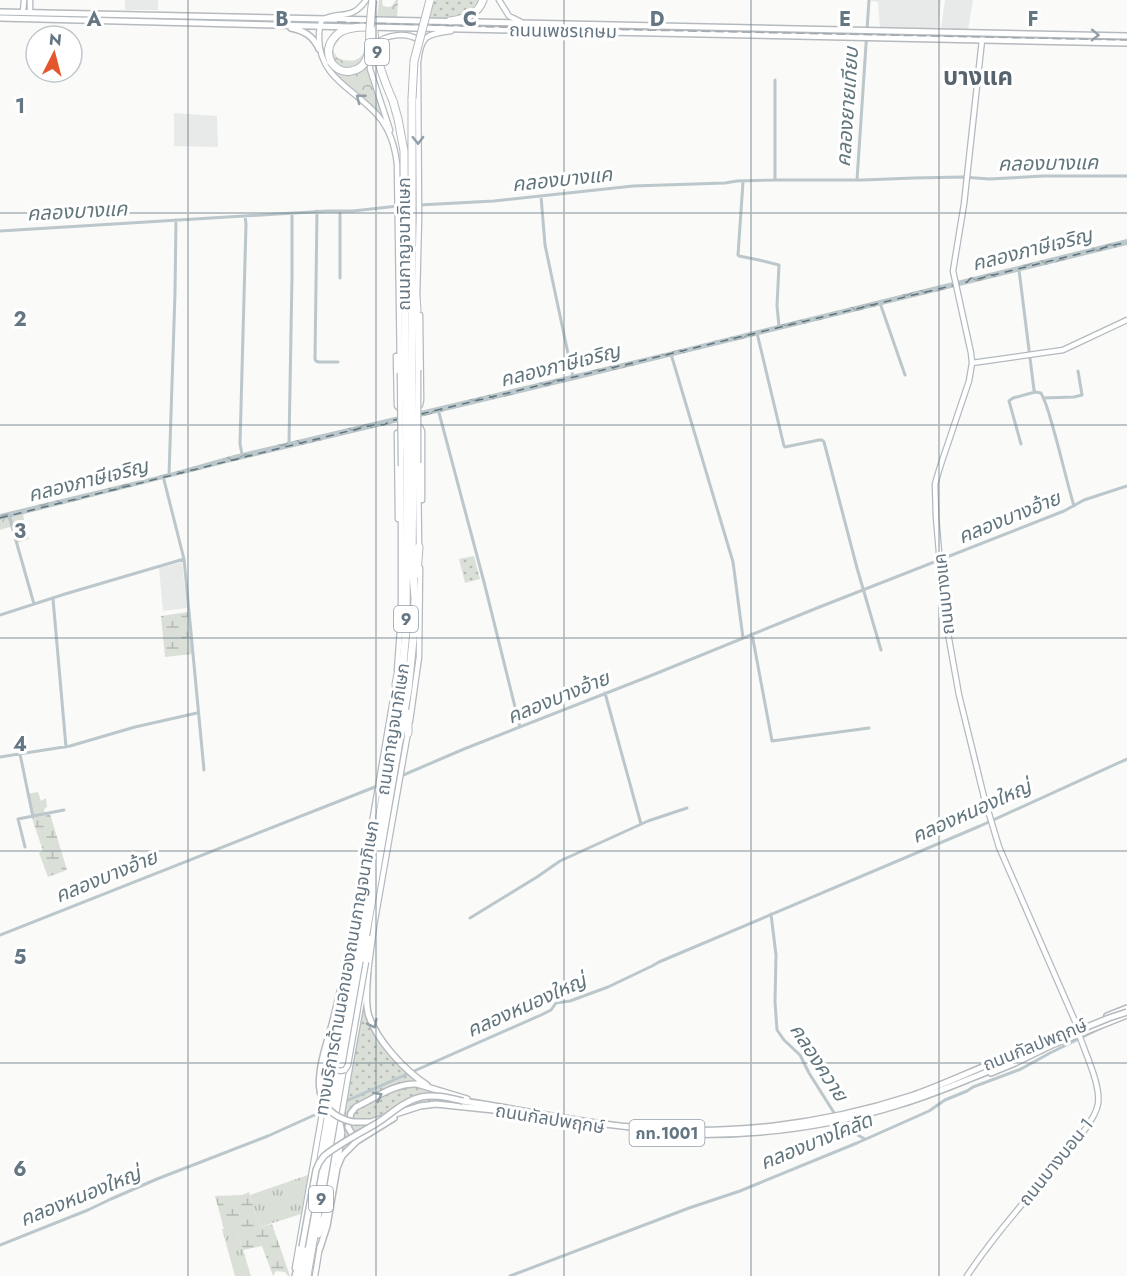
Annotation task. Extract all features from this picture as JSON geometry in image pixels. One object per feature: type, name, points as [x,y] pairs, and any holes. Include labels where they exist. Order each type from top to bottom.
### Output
[{"type":"highway","points":[[368,27],[346,30],[334,37],[328,49],[328,58],[339,70],[347,72],[356,70],[365,62],[370,49],[374,0]]},
{"type":"highway","name":"ถนนกาญจนาภิเษก","points":[[374,0],[376,46],[380,68],[393,101],[402,139],[408,194]]},
{"type":"highway","name":"ถนนกาญจนาภิเษก","points":[[339,1091],[380,796],[392,769],[408,689],[414,630],[408,372],[404,321],[414,61],[433,0]]},
{"type":"highway","points":[[450,21],[472,14],[478,10],[483,0]]},
{"type":"highway","name":"ถนนกาญจนาภิเษก","points":[[408,219],[412,260],[408,372]]},
{"type":"highway","points":[[412,260],[417,310]]},
{"type":"highway","points":[[399,288],[404,321]]},
{"type":"highway","name":"ถนนกาญจนาภิเษก","points":[[300,1276],[333,1122],[395,791],[392,769],[405,644],[410,465]]},
{"type":"highway","points":[[415,598],[419,547]]},
{"type":"highway","points":[[396,684],[405,644]]},
{"type":"highway","points":[[408,689],[408,733]]},
{"type":"highway","name":"ถนนกาญจนาภิเษก","points":[[308,1276],[333,1122]]},
{"type":"highway","points":[[309,1265],[326,1214]]},
{"type":"main road","points":[[24,0],[26,15]]},
{"type":"main road","points":[[26,15],[30,0]]},
{"type":"main road","points":[[319,50],[319,26],[323,19],[350,14],[358,10],[366,0]]},
{"type":"main road","points":[[496,30],[503,23],[504,14],[498,0]]},
{"type":"main road","points":[[498,0],[512,19],[532,24]]},
{"type":"main road","name":"ถนนเพชรเกษม","points":[[0,12],[274,25],[463,30],[782,32],[1127,43]]},
{"type":"main road","name":"ถนนเพชรเกษม","points":[[0,18],[26,15],[309,18],[774,32]]},
{"type":"main road","points":[[309,18],[312,26]]},
{"type":"main road","points":[[353,20],[348,23],[353,27]]},
{"type":"main road","points":[[274,25],[297,29],[314,40],[332,75],[379,116],[393,145]]},
{"type":"main road","points":[[406,28],[406,36]]},
{"type":"main road","points":[[408,194],[370,69],[369,60],[374,45],[383,38],[406,36],[421,40],[432,34],[463,30]]},
{"type":"main road","points":[[974,33],[982,40]]},
{"type":"main road","name":"ถนนเพชรเกษม","points":[[867,34],[974,33],[1127,36]]},
{"type":"main road","points":[[408,219],[399,288],[397,334],[396,402],[397,408],[402,410],[421,403],[421,325],[408,219],[408,194],[421,40]]},
{"type":"main road","name":"ถนนบางแค","points":[[982,40],[954,276],[972,363],[967,386],[935,484],[944,611],[957,688],[989,816],[1008,872],[1080,1035]]},
{"type":"main road","points":[[408,372],[417,297]]},
{"type":"main road","points":[[392,769],[408,733],[419,647],[419,528],[410,465],[408,372],[399,308]]},
{"type":"main road","points":[[972,363],[1063,350],[1127,320]]},
{"type":"main road","points":[[400,537],[397,433],[418,427],[422,429],[423,447],[422,509],[419,528]]},
{"type":"main road","points":[[392,769],[400,617],[400,537],[410,465]]},
{"type":"main road","points":[[395,791],[374,926],[366,1003],[372,1023],[393,1055],[408,1071],[439,1092]]},
{"type":"main road","name":"ทางบริการด้านนอกของถนนกาญจนาภิเษก","points":[[294,1276],[333,1122],[324,1098],[380,796]]},
{"type":"main road","points":[[349,966],[334,1063],[335,1069],[340,1071],[345,1070],[348,1065],[368,947],[374,926]]},
{"type":"main road","points":[[349,966],[344,976],[319,1080],[321,1096],[326,1106],[340,1118],[361,1122],[380,1119],[420,1106],[439,1104]]},
{"type":"main road","points":[[315,1276],[326,1214],[333,1122],[368,970]]},
{"type":"main road","name":"ถนนกัลปพฤกษ์","points":[[944,1086],[965,1084],[1027,1058],[1043,1048],[1080,1035],[1127,1012]]},
{"type":"main road","name":"ถนนกัลปพฤกษ์","points":[[439,1104],[503,1111],[618,1130],[707,1134],[797,1128],[896,1106],[1127,1012]]},
{"type":"main road","name":"ถนนกัลปพฤกษ์","points":[[944,1086],[963,1074],[1024,1050],[1080,1035]]},
{"type":"main road","name":"ถนนบางบอน 1","points":[[967,1276],[1001,1230],[1094,1116],[1098,1104],[1098,1090],[1080,1035]]},
{"type":"main road","points":[[1024,1050],[1028,1054],[1027,1058]]},
{"type":"main road","points":[[366,1134],[361,1136],[352,1134],[348,1127],[352,1111],[394,1088],[410,1084],[492,1105]]},
{"type":"main road","points":[[300,1276],[302,1247],[316,1170],[324,1156],[381,1121],[405,1103],[415,1099],[433,1096],[492,1105]]},
{"type":"main road","points":[[337,1168],[345,1152],[366,1134],[390,1119],[439,1104]]},
{"type":"main road","name":"ถนนกัลปพฤกษ์","points":[[492,1105],[606,1125],[668,1130],[759,1127],[838,1118]]},
{"type":"main road","points":[[320,1248],[327,1226],[342,1133],[333,1122]]},
{"type":"main road","points":[[294,1276],[300,1261]]},
{"type":"shaded area","points":[[125,0],[158,0],[158,10],[125,10]]},
{"type":"shaded area","points":[[871,0],[941,0],[938,30],[880,29],[878,2]]},
{"type":"shaded area","points":[[945,0],[973,0],[968,30],[941,28]]},
{"type":"shaded area","points":[[174,113],[217,116],[218,147],[174,146]]},
{"type":"shaded area","points":[[182,562],[187,608],[163,611],[159,568]]},
{"type":"green space","points":[[379,0],[382,0],[383,6],[388,7],[398,0],[397,19],[377,18]]},
{"type":"green space","points":[[426,0],[481,0],[470,12],[447,18],[422,17]]},
{"type":"green space","points":[[338,38],[334,50],[339,59],[352,61],[363,54],[369,56],[368,62],[386,119],[384,120],[362,96],[347,86],[333,71],[335,69],[332,61],[332,46]]},
{"type":"green space","points":[[23,514],[24,520],[14,523],[16,529],[26,527],[29,539],[17,543],[13,526],[0,530],[0,520]]},
{"type":"green space","points":[[474,556],[480,579],[465,583],[459,559]]},
{"type":"green space","points":[[188,612],[192,654],[165,657],[161,616]]},
{"type":"green space","points":[[38,792],[41,801],[46,798],[47,807],[44,809],[45,815],[32,818],[27,794]]},
{"type":"green space","points":[[50,814],[67,870],[48,877],[39,853],[43,851],[32,818]]},
{"type":"green space","points":[[364,1003],[367,1014],[399,1065],[415,1080],[436,1092],[462,1102],[430,1102],[412,1106],[355,1139],[341,1154],[344,1117]]},
{"type":"green space","points":[[308,1175],[301,1214],[260,1227],[250,1195]]},
{"type":"green space","points":[[249,1192],[260,1227],[272,1224],[290,1276],[285,1272],[276,1271],[273,1276],[262,1246],[243,1250],[236,1227],[224,1229],[215,1196],[242,1195]]},
{"type":"green space","points":[[236,1227],[251,1276],[235,1276],[222,1229]]},
{"type":"water","points":[[1127,239],[1127,245],[0,520],[0,514],[170,473],[234,455],[669,352]]},
{"type":"waterway","name":"คลองยายเทียบ","points":[[857,180],[869,0]]},
{"type":"waterway","points":[[775,80],[775,180]]},
{"type":"waterway","name":"คลองบางแค","points":[[419,205],[494,201],[633,186],[737,181],[1127,176]]},
{"type":"waterway","points":[[743,182],[738,255],[779,265],[777,306],[779,326]]},
{"type":"waterway","name":"คลองภาษีเจริญ","points":[[541,196],[545,245],[573,377]]},
{"type":"waterway","name":"คลองบางแค","points":[[0,231],[353,211],[398,206]]},
{"type":"waterway","points":[[317,211],[315,359],[319,362],[338,362]]},
{"type":"waterway","points":[[340,211],[340,278]]},
{"type":"waterway","points":[[289,443],[292,213]]},
{"type":"waterway","points":[[242,454],[240,444],[245,216]]},
{"type":"waterway","points":[[169,475],[176,220]]},
{"type":"waterway","name":"คลองภาษีเจริญ","points":[[1019,270],[1034,390],[1041,393],[1047,408],[1074,506]]},
{"type":"waterway","points":[[880,303],[905,375]]},
{"type":"waterway","points":[[757,333],[784,446],[819,440],[824,442],[881,650]]},
{"type":"waterway","points":[[671,354],[733,562],[743,638]]},
{"type":"waterway","points":[[1043,398],[1082,395],[1078,371]]},
{"type":"waterway","points":[[1021,444],[1009,401],[1035,392]]},
{"type":"waterway","points":[[438,409],[520,727]]},
{"type":"waterway","points":[[163,476],[184,559],[204,770]]},
{"type":"waterway","name":"คลองบางอ้าย","points":[[394,779],[464,749],[1064,511],[1084,500],[1127,486]]},
{"type":"waterway","points":[[9,516],[34,604]]},
{"type":"waterway","points":[[0,615],[184,559]]},
{"type":"waterway","points":[[53,599],[66,747]]},
{"type":"waterway","points":[[752,634],[772,741],[869,728]]},
{"type":"waterway","points":[[605,693],[641,824]]},
{"type":"waterway","points":[[0,757],[70,746],[135,727],[197,713]]},
{"type":"waterway","points":[[20,754],[33,817]]},
{"type":"waterway","name":"คลองหนองใหญ่","points":[[344,1102],[541,1015],[551,1010],[556,1003],[570,1001],[608,987],[659,962],[980,826],[1127,759]]},
{"type":"waterway","name":"คลองบางอ้าย","points":[[0,935],[385,783]]},
{"type":"waterway","points":[[470,918],[560,861],[648,821],[687,808]]},
{"type":"waterway","points":[[25,847],[18,819],[64,810]]},
{"type":"waterway","name":"คลองควาย","points":[[771,914],[776,955],[777,1030],[800,1055],[843,1127],[865,1139]]},
{"type":"waterway","name":"คลองบางโคลัด","points":[[510,1276],[740,1191],[857,1143],[929,1111],[945,1100],[973,1087],[1021,1069],[1103,1027]]},
{"type":"waterway","name":"คลองหนองใหญ่","points":[[0,1245],[88,1210],[157,1179],[268,1136],[330,1108]]},
{"type":"ferry route","points":[[421,414],[967,282],[971,278],[977,279],[1127,242]]},
{"type":"ferry route","points":[[0,518],[377,424],[384,425],[399,419]]},
{"type":"railway","points":[[337,22],[1127,40]]},
{"type":"district","name":"บางแค","points":[[978,77]]}]
